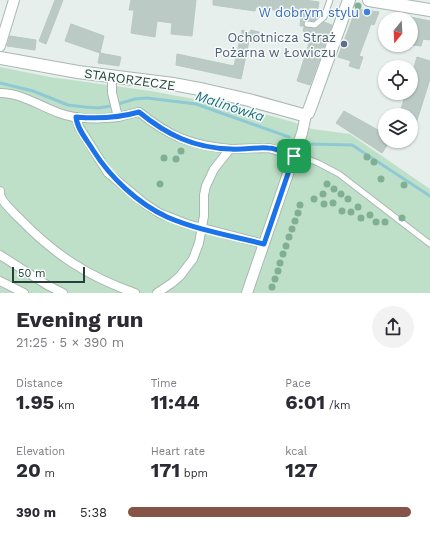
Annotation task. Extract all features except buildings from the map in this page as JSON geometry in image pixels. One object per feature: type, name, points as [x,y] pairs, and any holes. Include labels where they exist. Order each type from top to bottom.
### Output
[{"type":"street","points":[[0,46],[14,0]]},
{"type":"street","points":[[247,293],[302,133],[306,114],[310,108],[349,0]]},
{"type":"street","points":[[369,0],[430,10]]},
{"type":"street","name":"STARORZECZE","points":[[0,58],[78,72],[173,84],[206,90],[298,114],[306,114]]},
{"type":"street","points":[[112,84],[116,109]]},
{"type":"street","points":[[0,93],[10,93],[61,114],[76,117],[104,118],[116,109],[139,112],[154,125],[189,142],[230,149],[269,148],[295,152]]},
{"type":"street","points":[[76,117],[79,127],[108,172],[159,213],[187,224],[264,244]]},
{"type":"street","points":[[157,293],[180,276],[193,259],[199,243],[202,228],[206,186],[214,169],[230,149]]},
{"type":"street","points":[[0,196],[38,238],[64,258],[99,279],[135,293]]},
{"type":"street","points":[[0,256],[63,293]]},
{"type":"street","points":[[0,281],[24,293]]},
{"type":"lane","points":[[307,24],[315,25],[324,16],[330,0]]},
{"type":"lane","points":[[295,152],[339,174],[430,244]]},
{"type":"green space","points":[[0,67],[50,77],[151,91],[242,108],[293,122],[312,129],[350,134],[430,189],[430,293],[0,293]]},
{"type":"waterway","name":"Malinówka","points":[[0,83],[33,91],[68,105],[85,107],[98,108],[135,99],[147,98],[196,104],[289,137]]},
{"type":"waterway","name":"Malinówka","points":[[309,144],[352,145],[430,196]]},
{"type":"place","name":"W dobrym stylu","points":[[367,12]]},
{"type":"place","name":"Ochotnicza Straż Pożarna w Łowiczu","points":[[344,44]]},
{"type":"route","points":[[139,112],[154,125],[177,138],[193,144],[216,148],[249,150],[269,148],[294,156],[264,244],[187,224],[159,213],[144,203],[108,172],[79,127],[76,117],[104,118],[126,116],[139,112]]}]
